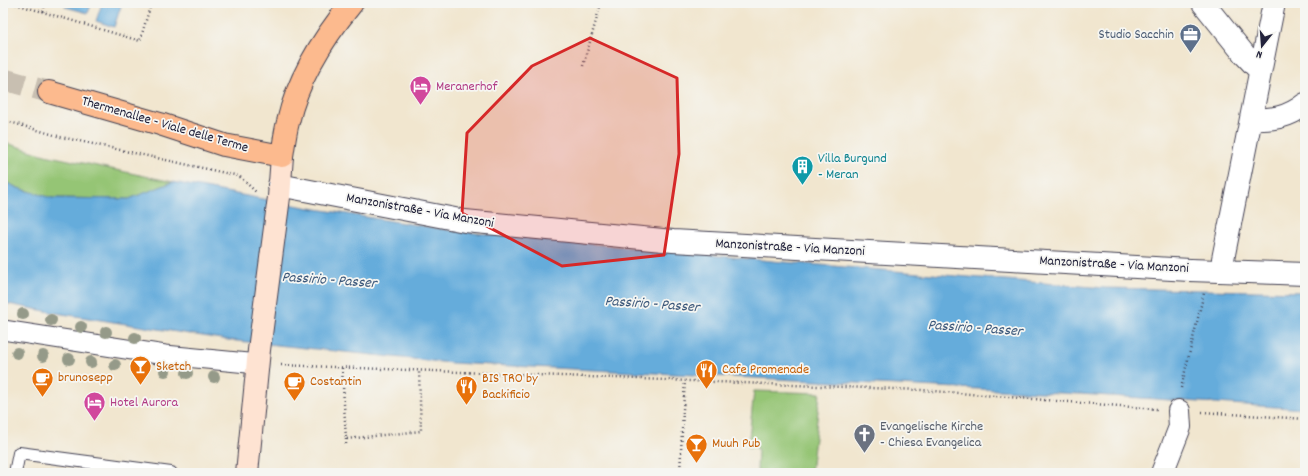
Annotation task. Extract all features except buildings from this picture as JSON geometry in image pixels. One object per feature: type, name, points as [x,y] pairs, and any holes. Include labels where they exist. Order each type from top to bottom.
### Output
[{"type":"main road","points":[[247,473],[258,357],[282,156],[288,122],[294,100],[308,68],[321,45],[352,3]]},
{"type":"main road","name":"Thermenallee - Viale delle Terme","points":[[49,92],[160,124],[224,145],[282,156]]},
{"type":"street","points":[[1203,3],[1244,54],[1260,71]]},
{"type":"street","points":[[1226,271],[1223,259],[1274,3]]},
{"type":"street","points":[[1250,119],[1266,120],[1277,118],[1305,104]]},
{"type":"street","name":"Manzonistraße - Via Manzoni","points":[[279,191],[465,221],[673,241],[1305,274]]},
{"type":"street","points":[[3,330],[165,355],[258,357]]},
{"type":"street","points":[[1162,473],[1180,427],[1179,402]]},
{"type":"lane","points":[[15,473],[19,452],[171,473]]},
{"type":"path","points":[[12,3],[140,42],[151,3]]},
{"type":"path","points":[[43,12],[44,3]]},
{"type":"path","points":[[582,66],[601,3]]},
{"type":"path","points":[[3,120],[69,138],[239,176],[258,194]]},
{"type":"path","points":[[1179,402],[1205,288]]},
{"type":"path","points":[[258,357],[342,368],[922,390],[1179,402],[1305,418]]},
{"type":"path","points":[[342,368],[346,444]]},
{"type":"path","points":[[346,438],[421,431],[419,371]]},
{"type":"path","points":[[680,473],[685,381]]},
{"type":"highlighted area","points":[[590,38],[677,78],[679,154],[664,255],[562,266],[462,213],[467,133],[532,66]]},
{"type":"green space","points":[[3,142],[45,155],[173,182],[129,199],[52,198],[18,188],[3,181]]},
{"type":"green space","points":[[754,391],[820,393],[811,473],[757,471],[758,448],[748,447]]},
{"type":"water","points":[[66,3],[92,3],[88,13],[65,7]]},
{"type":"water","points":[[102,3],[122,3],[114,27],[96,21]]},
{"type":"water","name":"Passirio - Passer","points":[[3,181],[18,188],[52,198],[129,199],[173,182],[310,208],[454,231],[783,262],[1105,288],[1305,292],[1305,409],[1080,394],[451,363],[228,340],[56,313],[3,303]]},
{"type":"tunnel","points":[[3,79],[49,92]]},
{"type":"place","name":"Studio Sacchin","points":[[1190,54]]},
{"type":"place","name":"Meranerhof","points":[[421,106]]},
{"type":"place","name":"Villa Burgund - Meran","points":[[802,186]]},
{"type":"place","name":"Sketch","points":[[141,386]]},
{"type":"place","name":"Cafe Promenade","points":[[707,390]]},
{"type":"place","name":"brunosepp","points":[[43,398]]},
{"type":"place","name":"Costantin","points":[[295,402]]},
{"type":"place","name":"BIS TRO by Backificio","points":[[466,406]]},
{"type":"place","name":"Hotel Aurora","points":[[94,422]]},
{"type":"place","name":"Evangelische Kirche - Chiesa Evangelica","points":[[864,454]]},
{"type":"place","name":"Muuh Pub","points":[[697,464]]}]
